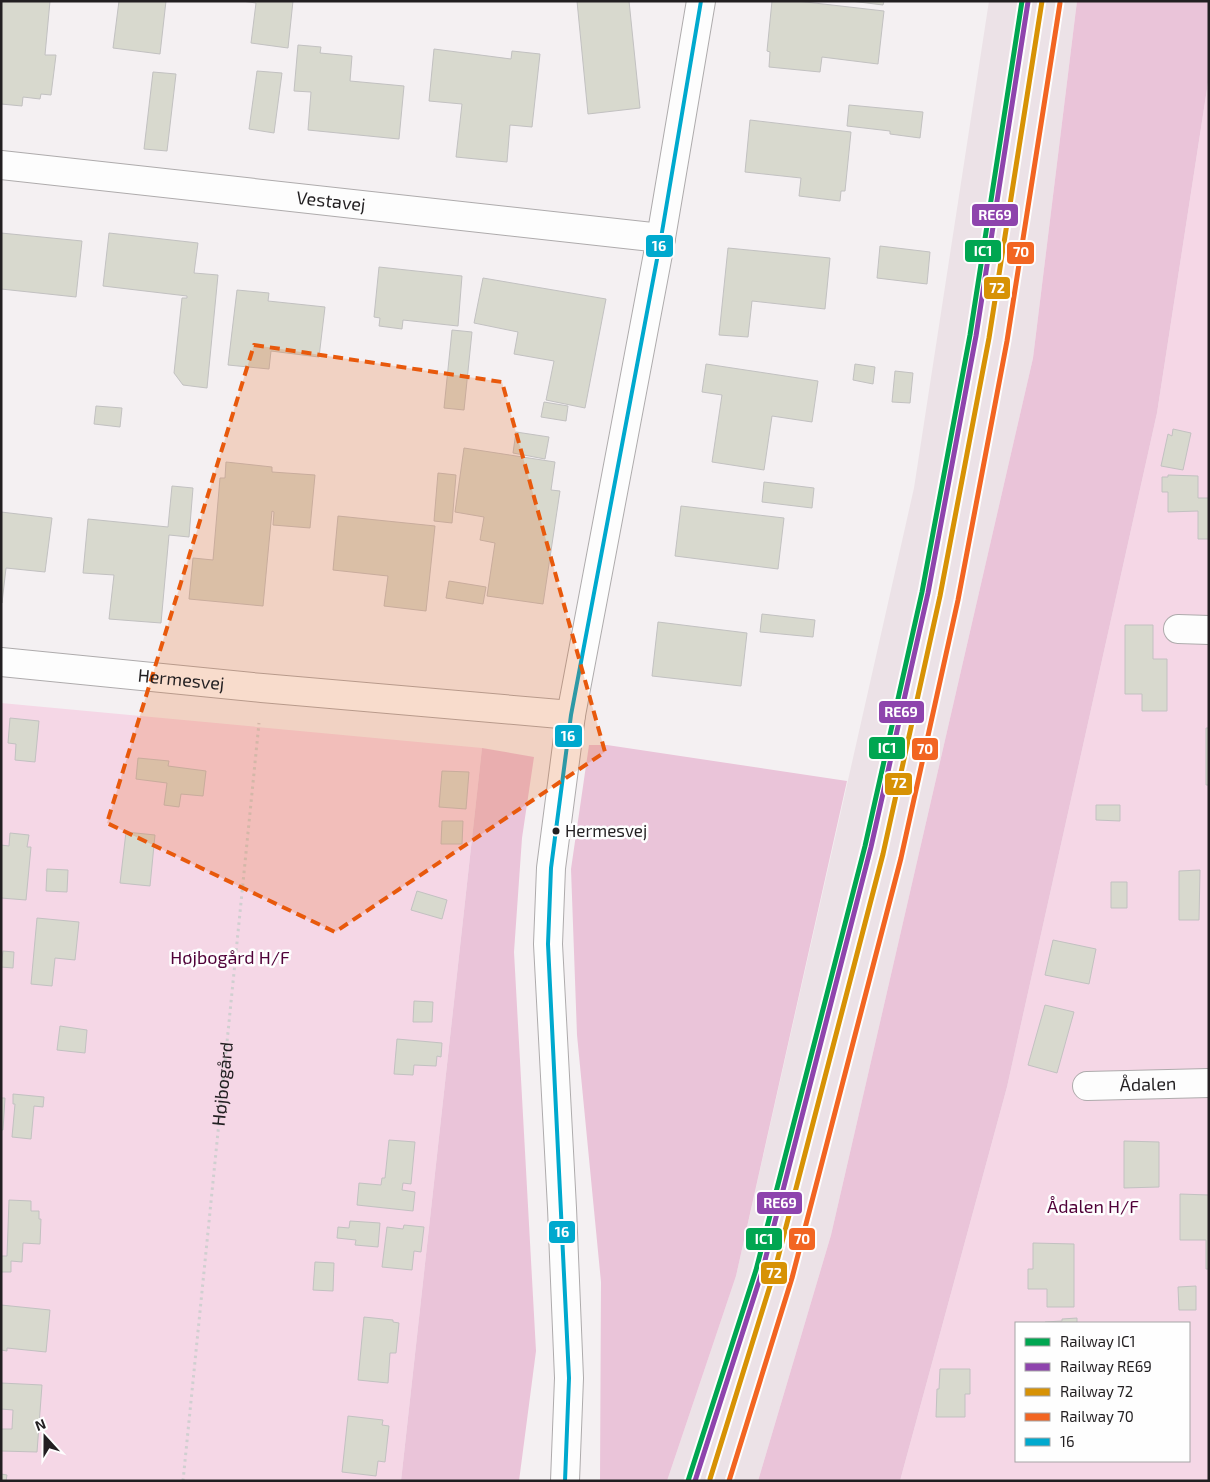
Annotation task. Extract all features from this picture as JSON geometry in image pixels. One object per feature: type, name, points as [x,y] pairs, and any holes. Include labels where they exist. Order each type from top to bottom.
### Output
[{"type":"street","points":[[565,1481],[569,1378],[548,944],[552,868],[571,715],[661,238],[701,1]]},
{"type":"street","name":"Vestavej","points":[[1,165],[661,238]]},
{"type":"street","points":[[1178,629],[1209,630]]},
{"type":"street","name":"Hermesvej","points":[[1,662],[262,688],[571,715]]},
{"type":"street","name":"Ådalen","points":[[1087,1086],[1209,1083]]},
{"type":"path","name":"Højbogård","points":[[183,1481],[262,688]]},
{"type":"highlighted area","points":[[254,345],[502,382],[605,752],[335,932],[107,823]]},
{"type":"shaded area","points":[[989,1],[1077,1],[1033,358],[831,1235],[758,1481],[667,1481],[736,1276],[914,488]]},
{"type":"shaded area","points":[[1077,1],[1209,1],[1209,76],[1157,413],[1007,1087],[900,1481],[758,1481],[831,1235],[1033,358]]},
{"type":"shaded area","points":[[589,745],[607,745],[847,781],[736,1276],[667,1481],[600,1481],[601,1282],[577,1035],[571,869]]},
{"type":"shaded area","points":[[482,748],[534,757],[522,838],[514,952],[536,1351],[519,1481],[401,1481]]},
{"type":"green space","name":"Ådalen H/F","points":[[1209,76],[1209,1481],[900,1481],[1007,1087],[1157,413]]},
{"type":"green space","name":"Højbogård H/F","points":[[1,703],[482,748],[401,1481],[1,1481]]},
{"type":"building","points":[[1,1],[50,1],[45,55],[56,55],[51,95],[41,94],[40,99],[23,97],[22,106],[1,104]]},
{"type":"building","points":[[119,1],[166,1],[160,54],[113,48]]},
{"type":"building","points":[[242,1],[293,1],[288,48],[251,43],[256,3]]},
{"type":"building","points":[[577,1],[629,1],[640,108],[588,114]]},
{"type":"building","points":[[772,1],[797,1],[884,11],[878,64],[822,57],[820,72],[769,67],[770,52],[767,51]]},
{"type":"building","points":[[851,1],[884,1],[883,5]]},
{"type":"building","points":[[298,45],[321,47],[320,53],[352,56],[350,81],[404,86],[399,139],[308,130],[311,92],[294,91]]},
{"type":"building","points":[[434,49],[511,59],[512,51],[540,54],[532,127],[510,125],[507,162],[456,157],[462,104],[429,101]]},
{"type":"building","points":[[257,71],[282,73],[274,133],[249,129]]},
{"type":"building","points":[[153,72],[176,74],[167,151],[144,149]]},
{"type":"building","points":[[849,105],[923,112],[920,138],[890,134],[890,131],[847,126]]},
{"type":"building","points":[[750,120],[851,132],[845,191],[841,191],[840,201],[799,196],[801,178],[745,172]]},
{"type":"building","points":[[1,233],[82,241],[76,297],[1,289]]},
{"type":"building","points":[[109,233],[198,243],[194,273],[218,275],[207,388],[183,385],[174,373],[182,298],[187,298],[187,296],[103,286]]},
{"type":"building","points":[[880,246],[930,252],[927,284],[877,278]]},
{"type":"building","points":[[728,248],[830,258],[825,309],[752,301],[748,337],[719,335]]},
{"type":"building","points":[[379,267],[462,276],[458,326],[403,320],[402,329],[379,326],[380,318],[374,317]]},
{"type":"building","points":[[483,278],[606,299],[585,408],[546,400],[554,361],[514,354],[518,332],[474,323]]},
{"type":"building","points":[[237,290],[269,293],[268,301],[325,307],[319,357],[271,351],[269,369],[228,365]]},
{"type":"building","points":[[452,330],[472,332],[464,410],[444,408]]},
{"type":"building","points":[[706,364],[818,381],[812,422],[772,416],[764,470],[712,462],[722,395],[702,392]]},
{"type":"building","points":[[855,364],[875,367],[873,384],[853,380]]},
{"type":"building","points":[[895,371],[913,373],[910,403],[892,402]]},
{"type":"building","points":[[544,402],[568,406],[566,421],[541,417]]},
{"type":"building","points":[[96,406],[122,408],[120,427],[94,424]]},
{"type":"building","points":[[1173,429],[1191,433],[1183,470],[1161,466],[1168,434],[1172,436]]},
{"type":"building","points":[[516,432],[549,437],[545,459],[513,453]]},
{"type":"building","points":[[464,448],[555,462],[551,490],[560,491],[543,604],[487,596],[495,543],[480,540],[484,517],[455,512]]},
{"type":"building","points":[[226,462],[272,467],[272,472],[315,475],[310,528],[273,525],[274,512],[272,511],[263,606],[189,599],[193,558],[213,560],[220,478],[225,478]]},
{"type":"building","points":[[438,473],[456,475],[452,523],[434,521]]},
{"type":"building","points":[[1168,475],[1198,476],[1198,498],[1209,498],[1209,539],[1198,539],[1198,511],[1168,512],[1168,492],[1162,492],[1162,477],[1168,477]]},
{"type":"building","points":[[764,482],[814,488],[812,508],[762,502]]},
{"type":"building","points":[[172,486],[193,488],[189,537],[169,535],[161,623],[109,619],[114,575],[83,573],[88,519],[168,527]]},
{"type":"building","points":[[681,506],[784,518],[778,569],[675,556]]},
{"type":"building","points":[[1,512],[52,518],[45,572],[6,568],[2,603]]},
{"type":"building","points":[[338,516],[435,526],[426,611],[384,606],[388,576],[333,570]]},
{"type":"building","points":[[449,581],[486,587],[483,604],[446,598]]},
{"type":"building","points":[[762,614],[815,620],[813,637],[760,632]]},
{"type":"building","points":[[658,622],[747,633],[741,686],[652,676]]},
{"type":"building","points":[[1125,625],[1153,625],[1153,659],[1167,659],[1167,711],[1142,711],[1142,694],[1125,694]]},
{"type":"building","points":[[10,718],[39,721],[35,762],[15,760],[16,744],[8,743]]},
{"type":"building","points":[[1206,728],[1209,728],[1209,785],[1206,785]]},
{"type":"building","points":[[138,758],[169,761],[168,766],[206,771],[203,796],[181,794],[179,807],[164,805],[167,783],[136,779]]},
{"type":"building","points":[[442,771],[469,772],[466,809],[439,807]]},
{"type":"building","points":[[1096,805],[1120,805],[1120,821],[1096,820]]},
{"type":"building","points":[[442,821],[463,821],[462,844],[441,844]]},
{"type":"building","points":[[126,832],[155,835],[150,886],[120,883]]},
{"type":"building","points":[[10,833],[29,835],[27,847],[31,847],[26,900],[1,898],[1,845],[9,846]]},
{"type":"building","points":[[47,869],[68,870],[67,892],[46,891]]},
{"type":"building","points":[[1200,870],[1199,920],[1179,920],[1179,871]]},
{"type":"building","points":[[1111,882],[1127,882],[1127,908],[1111,908]]},
{"type":"building","points":[[417,891],[447,900],[442,919],[411,910]]},
{"type":"building","points":[[37,918],[79,922],[75,960],[55,958],[52,986],[31,984]]},
{"type":"building","points":[[1053,940],[1096,949],[1089,984],[1045,975]]},
{"type":"building","points":[[3,951],[14,952],[13,968],[1,967]]},
{"type":"building","points":[[414,1001],[433,1002],[432,1022],[413,1022]]},
{"type":"building","points":[[1045,1005],[1074,1012],[1057,1073],[1028,1065]]},
{"type":"building","points":[[60,1026],[87,1030],[85,1053],[57,1050]]},
{"type":"building","points":[[397,1039],[442,1043],[441,1057],[437,1056],[436,1066],[414,1065],[413,1075],[394,1074]]},
{"type":"building","points":[[13,1094],[44,1097],[43,1107],[34,1106],[31,1139],[12,1137],[15,1104],[13,1104]]},
{"type":"building","points":[[1,1098],[5,1098],[3,1130],[1,1130]]},
{"type":"building","points":[[389,1140],[415,1142],[411,1184],[403,1183],[402,1190],[415,1192],[413,1211],[357,1205],[359,1183],[381,1185],[382,1178],[385,1178]]},
{"type":"building","points":[[1124,1141],[1159,1142],[1159,1187],[1124,1188]]},
{"type":"building","points":[[1180,1194],[1209,1195],[1209,1269],[1206,1269],[1206,1240],[1180,1240]]},
{"type":"building","points":[[9,1200],[31,1201],[31,1211],[39,1211],[39,1219],[41,1219],[40,1244],[23,1243],[22,1262],[11,1261],[11,1272],[1,1272],[1,1256],[7,1256]]},
{"type":"building","points":[[350,1221],[380,1223],[378,1247],[355,1245],[356,1240],[337,1238],[338,1227],[349,1228]]},
{"type":"building","points":[[404,1225],[424,1227],[421,1252],[414,1251],[412,1270],[382,1267],[387,1227],[403,1229]]},
{"type":"building","points":[[1033,1243],[1074,1244],[1074,1307],[1047,1307],[1047,1289],[1028,1289],[1028,1269],[1033,1269]]},
{"type":"building","points":[[315,1262],[334,1263],[333,1291],[313,1290]]},
{"type":"building","points":[[1196,1286],[1196,1310],[1179,1310],[1178,1287]]},
{"type":"building","points":[[1,1305],[50,1310],[46,1352],[7,1348],[7,1351],[1,1350]]},
{"type":"building","points":[[364,1317],[393,1320],[393,1322],[399,1323],[396,1353],[390,1353],[388,1383],[358,1380]]},
{"type":"building","points":[[1077,1318],[1077,1322],[1045,1322],[1062,1321],[1062,1319]]},
{"type":"building","points":[[940,1369],[970,1369],[970,1394],[965,1394],[965,1417],[936,1417]]},
{"type":"building","points":[[1,1383],[42,1385],[37,1452],[1,1451],[1,1429],[12,1429],[13,1410],[1,1409]]},
{"type":"building","points":[[348,1416],[383,1420],[382,1425],[389,1426],[385,1462],[378,1461],[376,1476],[342,1472]]},
{"type":"building","points":[[1,1474],[7,1475],[6,1481],[1,1481]]},
{"type":"rail line","name":"IC1","points":[[688,1481],[756,1270],[865,846],[922,592],[970,335],[1022,1]]},
{"type":"rail line","name":"72","points":[[710,1479],[774,1273],[883,854],[940,596],[989,338],[1042,1]]},
{"type":"rail line","name":"RE69","points":[[695,1481],[762,1272],[871,847],[928,593],[976,336],[1028,2]]},
{"type":"rail line","name":"70","points":[[729,1481],[792,1278],[901,858],[958,600],[1007,341],[1060,3]]},
{"type":"transit line","name":"16","points":[[565,1481],[569,1378],[548,944],[551,868],[571,715],[661,238],[701,1]]},
{"type":"place","name":"Hermesvej","points":[[556,831]]}]
